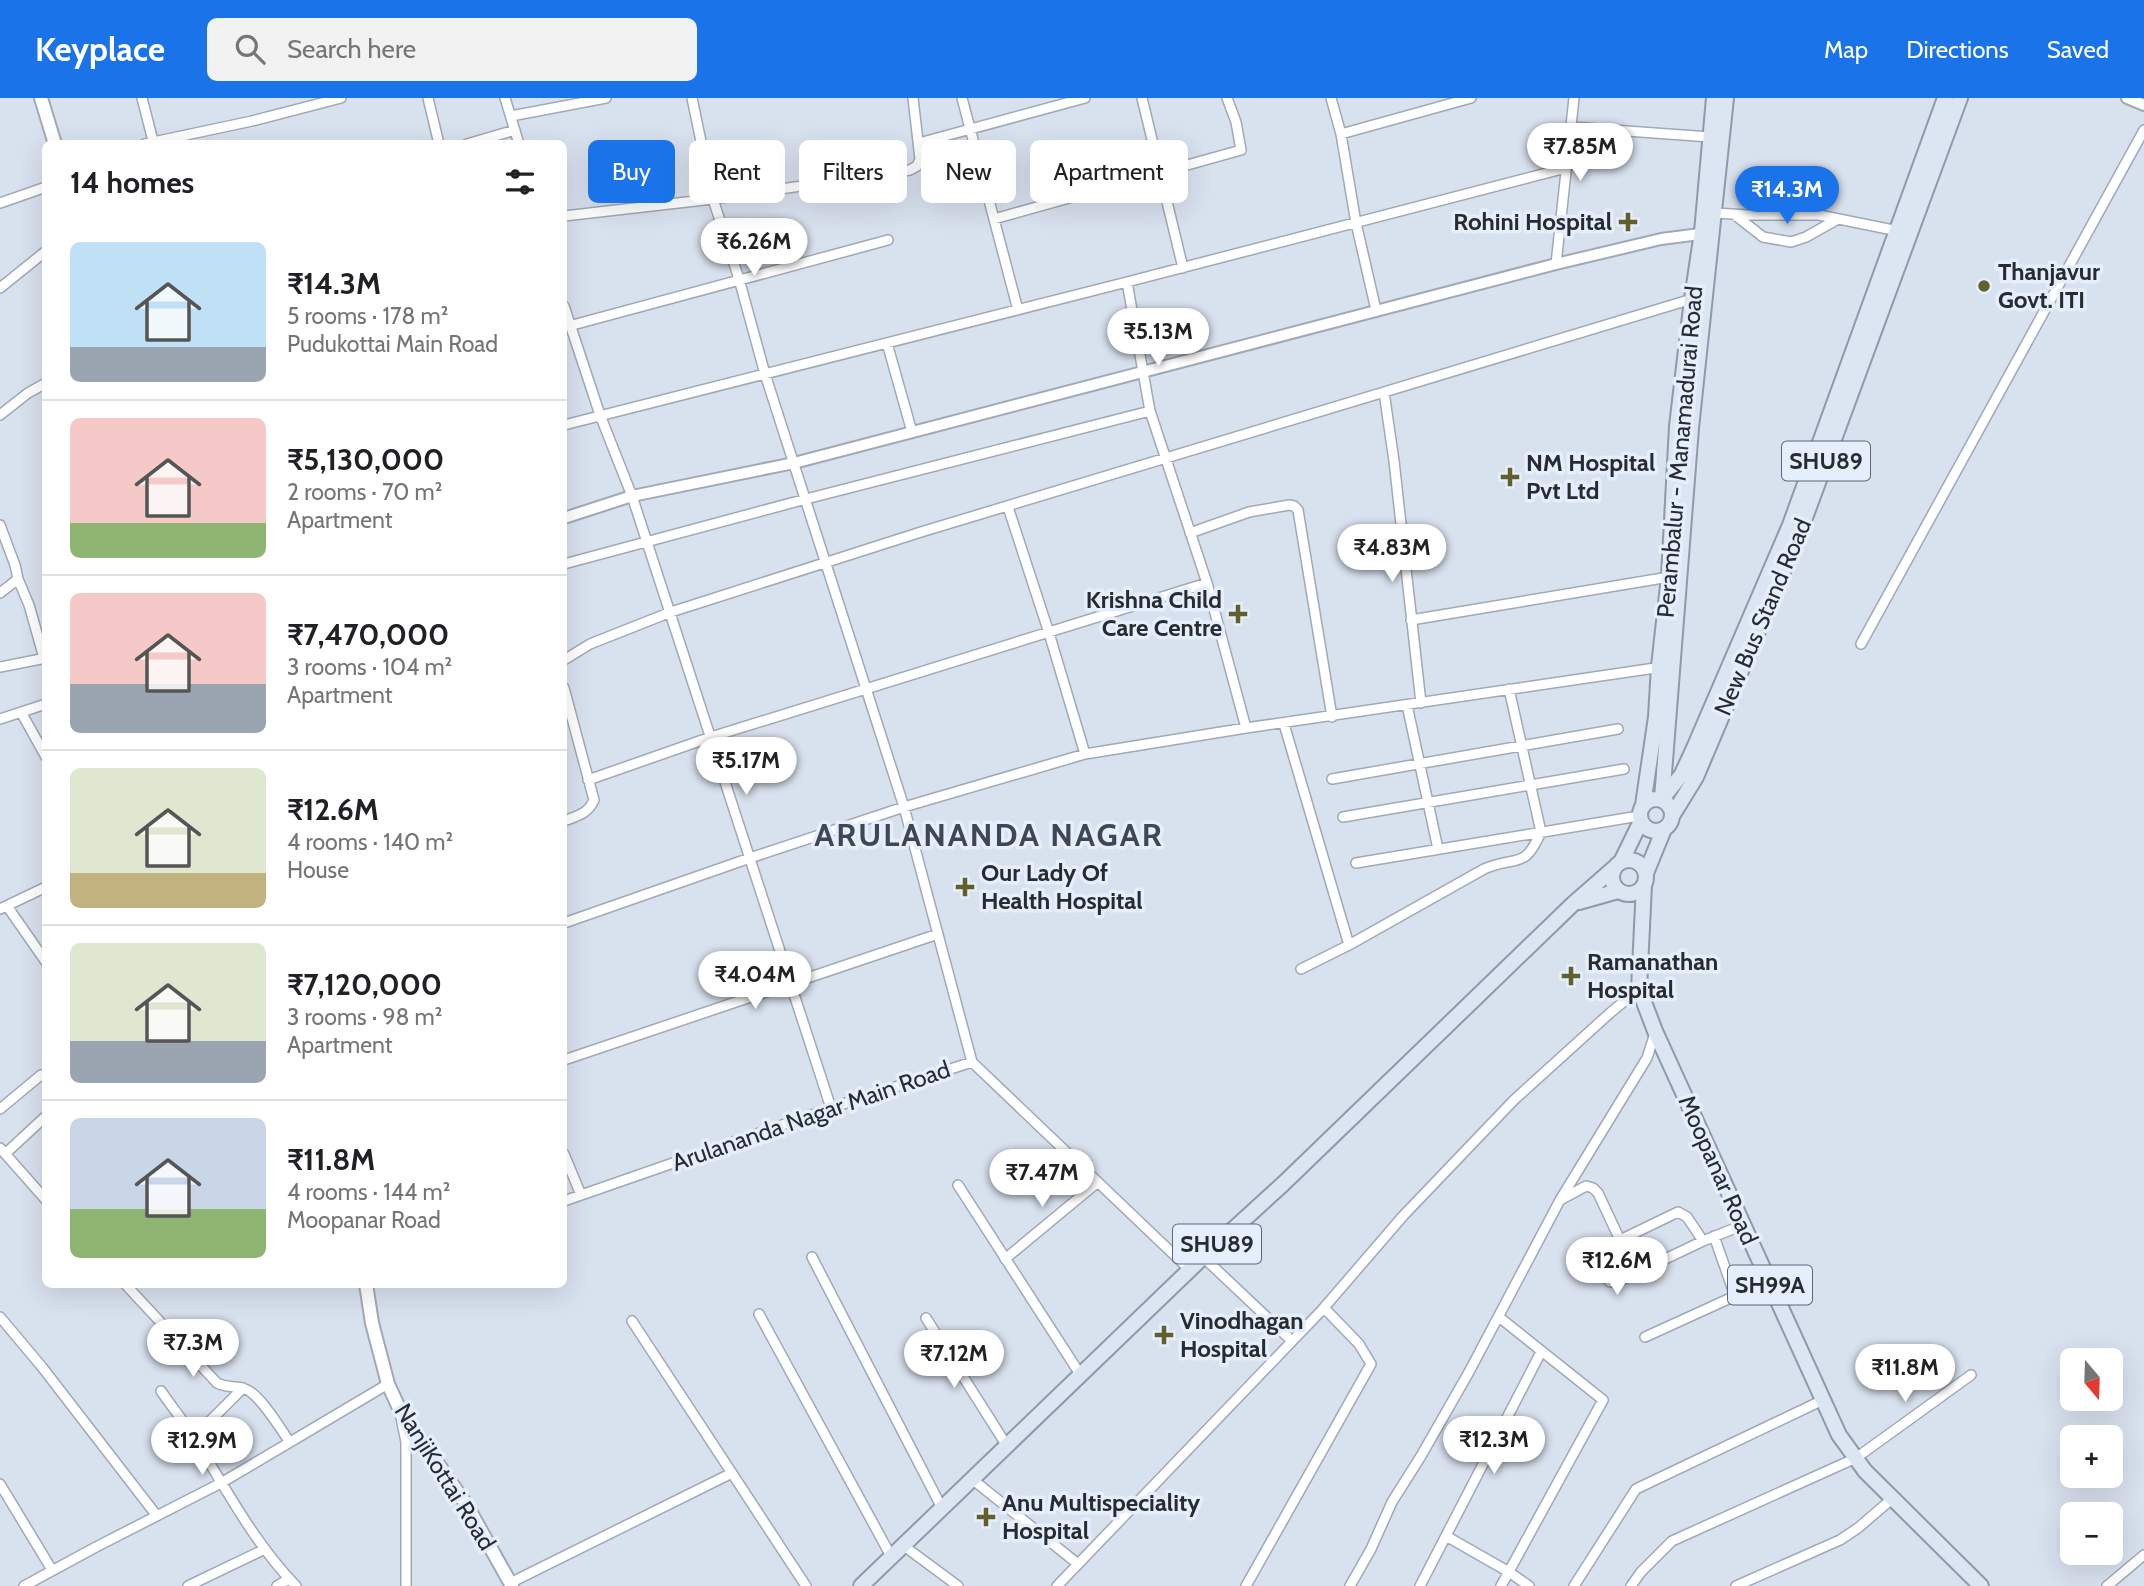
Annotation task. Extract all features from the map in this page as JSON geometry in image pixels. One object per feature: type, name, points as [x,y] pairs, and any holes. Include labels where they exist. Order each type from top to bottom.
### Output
[{"type":"main road","points":[[41,98],[54,140]]},
{"type":"main road","name":"Perambalur - Manamadurai Road","points":[[1641,814],[1666,667],[1669,577],[1684,427],[1692,299],[1708,232],[1710,137],[1714,98]]},
{"type":"main road","points":[[1662,799],[1666,667],[1684,427],[1708,232],[1715,213],[1726,98]]},
{"type":"main road","name":"New Bus Stand Road","points":[[1662,799],[1682,774],[1761,597],[1790,525],[1945,98]]},
{"type":"main road","name":"New Bus Stand Road","points":[[1672,816],[1696,777],[1799,534],[1960,98]]},
{"type":"main road","points":[[1664,829],[1648,830],[1641,814],[1651,799],[1662,799],[1670,806],[1672,816]]},
{"type":"main road","name":"SHU89","points":[[861,1586],[1080,1374],[1617,865],[1641,814]]},
{"type":"main road","name":"SHU89","points":[[1574,903],[1623,892],[1637,892],[1672,816]]},
{"type":"main road","points":[[1623,892],[1612,883],[1617,865],[1636,861],[1644,868],[1645,879]]},
{"type":"main road","name":"Moopanar Road","points":[[1645,879],[1639,989],[1655,1031],[1839,1435],[1866,1471],[1981,1586]]},
{"type":"main road","name":"Moopanar Road","points":[[1623,892],[1642,940]]},
{"type":"main road","name":"NanjiKottai Road","points":[[367,1288],[372,1322],[388,1384],[399,1408],[466,1504],[511,1584]]},
{"type":"street","points":[[142,98],[148,140]]},
{"type":"street","points":[[158,140],[252,121],[341,98]]},
{"type":"street","points":[[428,98],[438,140]]},
{"type":"street","points":[[505,98],[518,140]]},
{"type":"street","points":[[511,116],[606,98]]},
{"type":"street","points":[[692,98],[701,140]]},
{"type":"street","points":[[785,188],[910,170],[918,166],[919,143],[913,98]]},
{"type":"street","points":[[962,98],[1018,310]]},
{"type":"street","points":[[919,143],[1085,98]]},
{"type":"street","points":[[1142,98],[1153,140]]},
{"type":"street","points":[[1188,165],[1241,150],[1236,122],[1227,98]]},
{"type":"street","points":[[1331,98],[1341,134],[1356,223],[1376,310]]},
{"type":"street","points":[[1341,134],[1471,98]]},
{"type":"street","points":[[1556,264],[1574,98]]},
{"type":"street","points":[[2127,98],[2144,105]]},
{"type":"street","points":[[1571,127],[1710,137]]},
{"type":"street","points":[[481,140],[515,130]]},
{"type":"street","points":[[1861,644],[2144,130]]},
{"type":"street","points":[[567,424],[1566,168]]},
{"type":"street","points":[[0,203],[42,188]]},
{"type":"street","points":[[567,216],[689,202]]},
{"type":"street","points":[[714,203],[765,374],[904,807],[972,1062]]},
{"type":"street","points":[[994,219],[1051,203]]},
{"type":"street","points":[[1168,203],[1182,268]]},
{"type":"street","points":[[1715,213],[1819,215],[1898,231]]},
{"type":"street","points":[[1735,215],[1763,237],[1791,242],[1838,219]]},
{"type":"street","points":[[567,517],[632,496],[794,463],[1556,264],[1661,239],[1708,232]]},
{"type":"street","points":[[569,326],[888,240]]},
{"type":"street","points":[[0,288],[42,254]]},
{"type":"street","points":[[1127,282],[1150,411],[1207,583],[1245,728]]},
{"type":"street","points":[[567,658],[590,644],[671,612],[826,562],[1692,299]]},
{"type":"street","points":[[567,318],[671,612],[831,1108]]},
{"type":"street","points":[[887,342],[912,432]]},
{"type":"street","points":[[0,415],[42,385]]},
{"type":"street","points":[[1384,393],[1421,703]]},
{"type":"street","points":[[567,563],[1150,411]]},
{"type":"street","points":[[1190,533],[1249,512],[1289,505],[1298,510],[1332,717]]},
{"type":"street","points":[[1008,506],[1084,754]]},
{"type":"street","points":[[0,524],[42,648]]},
{"type":"street","points":[[1411,620],[1669,577]]},
{"type":"street","points":[[0,593],[18,579]]},
{"type":"street","points":[[588,780],[711,737],[1207,583]]},
{"type":"street","points":[[0,667],[42,659]]},
{"type":"street","points":[[567,922],[904,807],[1084,754],[1666,667]]},
{"type":"street","points":[[1301,969],[1484,869],[1497,863],[1527,857],[1534,849],[1541,832],[1508,690]]},
{"type":"street","points":[[567,700],[594,800],[591,808],[584,814],[567,820]]},
{"type":"street","points":[[0,719],[42,705]]},
{"type":"street","points":[[1407,705],[1438,849]]},
{"type":"street","points":[[21,712],[42,750]]},
{"type":"street","points":[[1284,724],[1349,945]]},
{"type":"street","points":[[1332,779],[1618,729]]},
{"type":"street","points":[[1343,817],[1624,769]]},
{"type":"street","points":[[1356,863],[1641,814]]},
{"type":"street","points":[[42,889],[4,907],[42,957]]},
{"type":"street","points":[[567,1059],[938,934]]},
{"type":"street","points":[[1057,1586],[1322,1310],[1403,1216],[1514,1100],[1639,989]]},
{"type":"street","points":[[1350,1586],[1371,1549],[1392,1502],[1499,1318],[1560,1200],[1647,1058],[1655,1031]]},
{"type":"street","name":"Arulananda Nagar Main Road","points":[[567,1200],[972,1062],[1190,1270]]},
{"type":"street","points":[[0,1109],[41,1075]]},
{"type":"street","points":[[42,1119],[2,1151],[42,1196]]},
{"type":"street","points":[[567,1161],[581,1195]]},
{"type":"street","points":[[1005,1259],[1098,1182]]},
{"type":"street","points":[[958,1185],[1080,1374]]},
{"type":"street","points":[[1560,1200],[1586,1186],[1593,1188],[1598,1193],[1620,1240]]},
{"type":"street","points":[[1703,1241],[1687,1217],[1678,1212],[1605,1247],[1600,1255],[1607,1279],[1610,1282],[1619,1281],[1743,1224]]},
{"type":"street","points":[[1714,1237],[1735,1296]]},
{"type":"street","points":[[812,1257],[942,1508]]},
{"type":"street","points":[[1203,1257],[1292,1341]]},
{"type":"street","points":[[1645,1337],[1769,1283]]},
{"type":"street","points":[[129,1288],[217,1383],[228,1388],[243,1388],[253,1393],[289,1441]]},
{"type":"street","points":[[1245,1586],[1371,1364],[1359,1344],[1328,1312],[1322,1310]]},
{"type":"street","points":[[759,1314],[892,1558]]},
{"type":"street","points":[[0,1317],[157,1516]]},
{"type":"street","points":[[926,1318],[1007,1446]]},
{"type":"street","points":[[1499,1318],[1603,1400],[1501,1586]]},
{"type":"street","points":[[632,1321],[806,1586]]},
{"type":"street","points":[[1420,1586],[1541,1352]]},
{"type":"street","points":[[1632,1586],[1641,1572],[1672,1541],[1856,1458],[1971,1375]]},
{"type":"street","points":[[24,1586],[221,1483],[388,1384]]},
{"type":"street","points":[[194,1437],[243,1388]]},
{"type":"street","points":[[161,1391],[194,1437],[265,1549],[293,1583],[277,1586]]},
{"type":"street","points":[[1574,1586],[1636,1489],[1823,1399]]},
{"type":"street","points":[[399,1408],[406,1442],[406,1586]]},
{"type":"street","points":[[511,1584],[732,1473]]},
{"type":"street","points":[[972,1479],[1078,1564]]},
{"type":"street","points":[[0,1484],[52,1570]]},
{"type":"street","points":[[1736,1586],[1840,1540],[1893,1498]]},
{"type":"street","points":[[1446,1536],[1529,1586]]},
{"type":"street","points":[[904,1546],[958,1586]]},
{"type":"street","points":[[187,1586],[265,1549]]},
{"type":"street","points":[[2107,1586],[2144,1555]]},
{"type":"street","points":[[42,1576],[47,1586]]},
{"type":"place","name":"Rohini Hospital","points":[[1628,222]]},
{"type":"place","name":"Thanjavur Govt. ITI","points":[[1984,286]]},
{"type":"place","name":"NM Hospital Pvt Ltd","points":[[1510,477]]},
{"type":"place","name":"Krishna Child Care Centre","points":[[1238,614]]},
{"type":"place","name":"Our Lady Of Health Hospital","points":[[965,887]]},
{"type":"place","name":"Ramanathan Hospital","points":[[1571,976]]},
{"type":"place","name":"Vinodhagan Hospital","points":[[1164,1335]]},
{"type":"place","name":"Anu Multispeciality Hospital","points":[[986,1517]]},
{"type":"district","name":"ARULANANDA NAGAR","points":[[989,835]]}]
